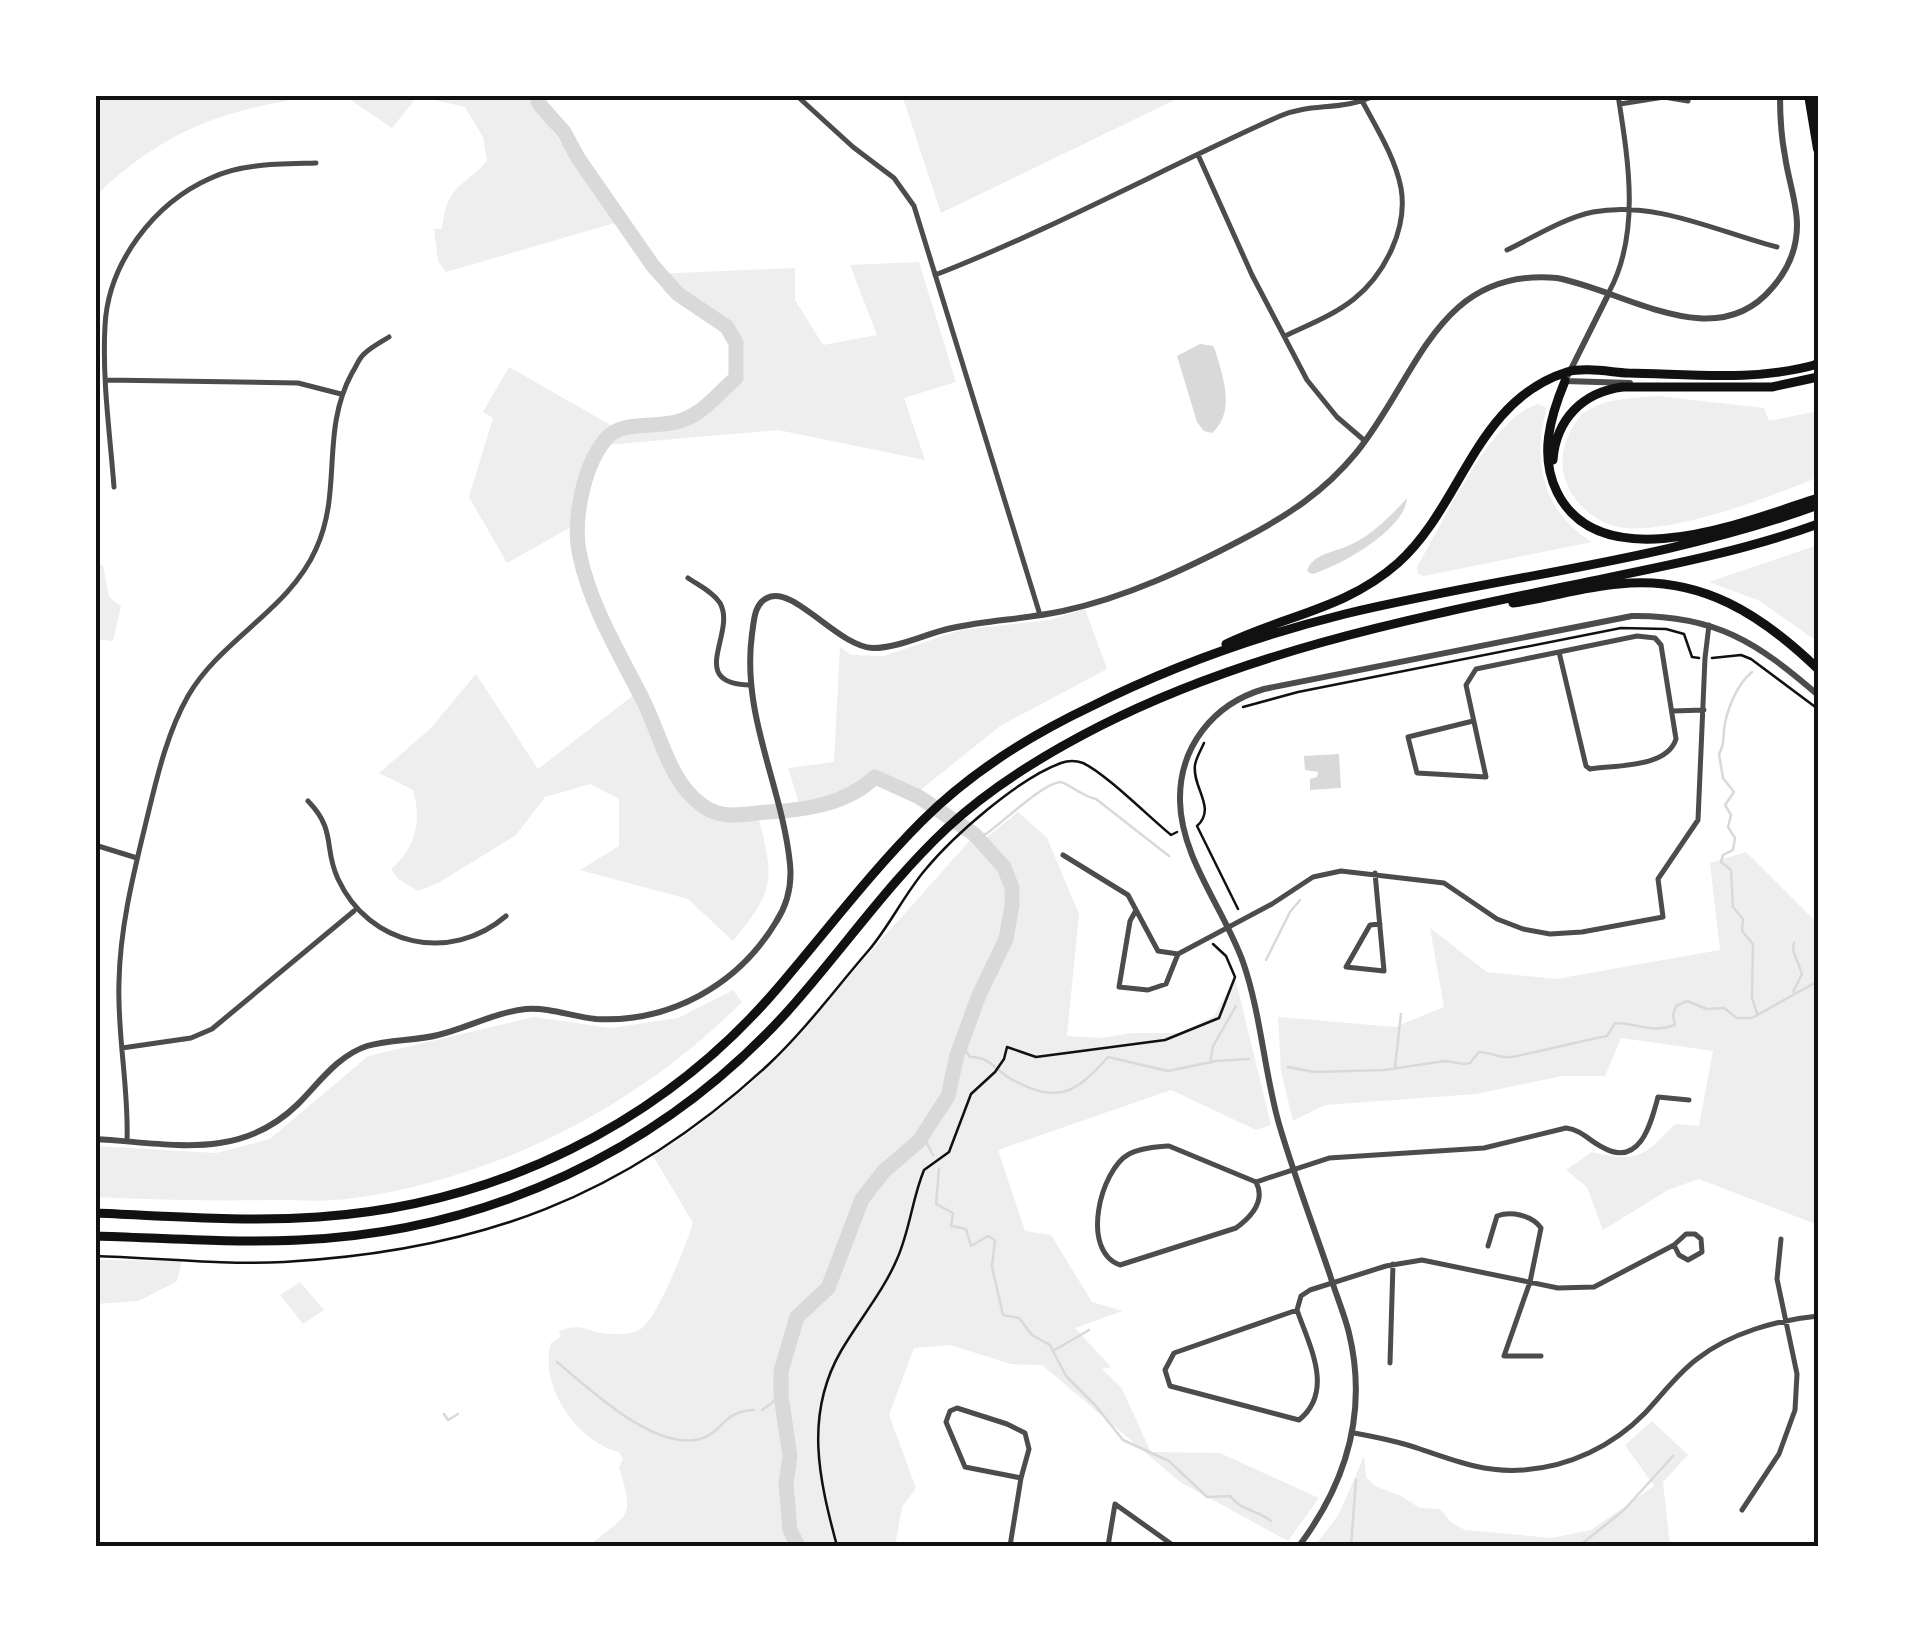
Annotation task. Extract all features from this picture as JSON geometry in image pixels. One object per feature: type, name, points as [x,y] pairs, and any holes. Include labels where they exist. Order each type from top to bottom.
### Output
[{"type":"highway","points":[[1809,95],[1818,150]]},
{"type":"main road","points":[[95,1213],[270,1219],[337,1216],[449,1196],[541,1164],[627,1119],[718,1050],[764,1004],[899,846],[976,775],[1067,718],[1256,629],[1347,599],[1374,583],[1420,540],[1486,434],[1524,396],[1567,376],[1753,375],[1818,368]]},
{"type":"main road","points":[[1556,491],[1554,443],[1566,419],[1578,405],[1609,389],[1772,387],[1818,368]]},
{"type":"main road","points":[[1567,376],[1555,407],[1547,450],[1549,477],[1580,524],[1603,535],[1632,539],[1673,536],[1818,502]]},
{"type":"main road","points":[[1202,656],[1349,613],[1706,539],[1818,502]]},
{"type":"main road","points":[[95,1236],[268,1241],[368,1234],[467,1214],[559,1180],[660,1124],[737,1062],[784,1016],[948,827],[990,792],[1071,742],[1218,674],[1341,635],[1709,556],[1818,524]]},
{"type":"main road","points":[[1465,609],[1618,584],[1670,586],[1720,598],[1753,614],[1818,668]]},
{"type":"street","points":[[796,95],[905,191],[918,216],[1040,615]]},
{"type":"street","points":[[936,275],[1029,236],[1296,110],[1346,107],[1376,95]]},
{"type":"street","points":[[1618,95],[1627,154],[1627,249],[1567,376],[1675,386]]},
{"type":"street","points":[[95,1138],[208,1145],[254,1136],[283,1118],[341,1060],[374,1044],[437,1035],[522,1009],[612,1019],[653,1013],[692,1000],[735,972],[777,922],[790,883],[786,838],[749,685],[755,612],[761,602],[771,596],[791,599],[843,639],[872,648],[957,626],[1040,615],[1127,592],[1248,536],[1308,501],[1334,478],[1365,441],[1440,324],[1468,296],[1500,283],[1538,277],[1567,280],[1682,317],[1711,320],[1744,311],[1774,286],[1793,254],[1797,228],[1780,95]]},
{"type":"street","points":[[1620,104],[1664,97],[1688,101]]},
{"type":"street","points":[[1284,336],[1357,297],[1384,265],[1394,244],[1402,208],[1400,188],[1361,98]]},
{"type":"street","points":[[1199,156],[1252,274],[1320,398],[1365,441]]},
{"type":"street","points":[[114,487],[105,323],[113,290],[130,250],[158,212],[212,177],[272,164],[316,163]]},
{"type":"street","points":[[1507,250],[1583,215],[1628,210],[1661,214],[1776,247]]},
{"type":"street","points":[[127,1141],[120,956],[137,858],[164,755],[188,695],[215,659],[289,589],[316,548],[330,500],[333,428],[341,394],[362,355],[389,337]]},
{"type":"street","points":[[106,380],[298,383],[341,394]]},
{"type":"street","points":[[688,578],[714,596],[722,608],[716,662],[720,674],[731,684],[749,685]]},
{"type":"street","points":[[1300,1546],[1338,1484],[1354,1433],[1354,1359],[1279,1123],[1252,993],[1228,926],[1184,829],[1180,796],[1188,753],[1201,731],[1219,711],[1252,692],[1604,620],[1660,616],[1710,625],[1767,653],[1818,695]]},
{"type":"street","points":[[1063,855],[1128,895],[1158,951],[1178,954],[1272,904],[1313,877],[1341,871],[1444,883],[1497,918],[1523,929],[1550,934],[1663,917],[1658,879],[1698,820],[1710,625]]},
{"type":"street","points":[[1473,721],[1408,736],[1417,773],[1486,778],[1466,685],[1476,669],[1637,636],[1655,638],[1661,644],[1676,739],[1669,753],[1590,769],[1586,766],[1559,652]]},
{"type":"street","points":[[1672,712],[1704,710]]},
{"type":"street","points":[[308,802],[324,817],[336,876],[354,910],[389,933],[431,944],[487,933],[506,916]]},
{"type":"street","points":[[95,844],[137,858]]},
{"type":"street","points":[[1375,873],[1380,924],[1384,971],[1346,967],[1370,925],[1380,924]]},
{"type":"street","points":[[122,1048],[191,1038],[212,1030],[354,910]]},
{"type":"street","points":[[1136,912],[1130,921],[1119,987],[1148,990],[1166,984],[1178,954]]},
{"type":"street","points":[[1256,1182],[1260,1195],[1256,1208],[1236,1228],[1120,1265],[1110,1262],[1098,1242],[1096,1230],[1106,1183],[1113,1168],[1129,1154],[1169,1146],[1256,1182],[1329,1158],[1484,1148],[1566,1128],[1580,1130],[1609,1151],[1628,1150],[1648,1134],[1658,1097],[1688,1100]]},
{"type":"street","points":[[1488,1246],[1497,1216],[1505,1213],[1536,1222],[1541,1234],[1530,1282],[1504,1356],[1540,1356]]},
{"type":"street","points":[[1297,1310],[1174,1353],[1164,1370],[1170,1386],[1299,1420],[1310,1409],[1319,1375],[1297,1310],[1301,1296],[1393,1264],[1422,1260],[1558,1288],[1594,1287],[1674,1245],[1682,1236],[1694,1234],[1701,1239],[1702,1252],[1688,1260],[1679,1255],[1674,1245]]},
{"type":"street","points":[[1742,1510],[1779,1454],[1793,1419],[1796,1374],[1777,1279],[1780,1239]]},
{"type":"street","points":[[1390,1362],[1393,1264]]},
{"type":"street","points":[[1354,1433],[1396,1441],[1488,1470],[1560,1464],[1591,1452],[1628,1430],[1708,1351],[1744,1333],[1818,1316]]},
{"type":"street","points":[[1010,1546],[1030,1448],[1025,1433],[964,1410],[950,1411],[946,1422],[965,1467],[1021,1478]]},
{"type":"street","points":[[1108,1546],[1114,1504],[1174,1546]]},
{"type":"path","points":[[1238,709],[1298,692],[1621,628],[1674,630],[1684,634],[1692,658],[1741,655],[1818,710]]},
{"type":"path","points":[[926,869],[964,830],[998,803],[1066,760],[1087,765],[1171,834],[1197,826],[1207,810],[1195,770],[1204,743]]},
{"type":"path","points":[[1197,826],[1238,909]]},
{"type":"path","points":[[836,1546],[818,1470],[816,1430],[824,1389],[839,1354],[896,1262],[924,1170],[949,1152],[971,1094],[995,1072],[1007,1047],[1036,1058],[1165,1040],[1219,1018],[1235,977],[1226,956],[1215,948],[1210,936]]},
{"type":"shaded area","points":[[95,95],[318,95],[252,108],[197,126],[147,154],[95,196]]},
{"type":"shaded area","points":[[343,95],[536,95],[550,127],[618,222],[446,272],[438,261],[434,229],[442,229],[456,189],[487,161],[483,137],[465,107],[418,96],[392,128]]},
{"type":"shaded area","points":[[902,95],[1185,95],[941,213]]},
{"type":"shaded area","points":[[919,262],[956,382],[904,398],[925,460],[778,430],[594,446],[571,527],[507,563],[469,497],[493,418],[483,412],[509,367],[614,427],[691,417],[735,370],[731,337],[666,293],[653,274],[795,268],[795,300],[823,345],[877,335],[850,265]]},
{"type":"shaded area","points":[[1200,344],[1213,346],[1226,393],[1224,415],[1212,433],[1204,431],[1197,422],[1177,356]]},
{"type":"shaded area","points":[[1658,396],[1764,408],[1769,421],[1818,411],[1818,477],[1750,503],[1669,525],[1625,528],[1596,518],[1574,497],[1563,470],[1563,454],[1572,428],[1584,413],[1600,404]]},
{"type":"shaded area","points":[[1538,404],[1546,412],[1540,450],[1546,486],[1563,517],[1592,542],[1424,576],[1418,574],[1417,567],[1487,448],[1503,428]]},
{"type":"shaded area","points":[[1407,498],[1395,522],[1369,545],[1324,570],[1312,574],[1307,571],[1317,558],[1371,533]]},
{"type":"shaded area","points":[[1818,545],[1818,642],[1760,601],[1709,582]]},
{"type":"shaded area","points":[[95,563],[103,565],[109,597],[121,606],[113,641],[95,639]]},
{"type":"shaded area","points":[[1085,609],[1107,669],[1000,726],[913,796],[889,777],[848,801],[801,810],[788,768],[834,762],[840,647],[851,655],[884,656],[961,630],[1050,620]]},
{"type":"shaded area","points":[[476,674],[538,769],[635,694],[671,774],[706,815],[757,812],[767,853],[768,881],[758,908],[733,941],[688,899],[580,870],[619,846],[619,799],[590,784],[545,797],[516,835],[440,882],[418,891],[398,879],[391,869],[406,852],[415,833],[416,801],[413,790],[379,773],[430,729]]},
{"type":"shaded area","points":[[1339,754],[1341,788],[1310,790],[1310,779],[1317,777],[1318,772],[1305,770],[1304,756]]},
{"type":"shaded area","points":[[1018,812],[1047,838],[1079,914],[1067,1036],[1179,1033],[1214,1016],[1235,977],[1271,1125],[1256,1130],[1171,1090],[998,1150],[1025,1231],[1051,1235],[1092,1302],[1123,1311],[1075,1328],[1111,1367],[1102,1369],[1122,1389],[1151,1452],[1220,1453],[1319,1498],[1288,1541],[1180,1482],[1042,1365],[1011,1364],[950,1345],[914,1348],[889,1415],[916,1488],[902,1507],[895,1546],[589,1546],[625,1514],[627,1497],[619,1467],[623,1459],[619,1452],[589,1437],[565,1410],[550,1377],[551,1343],[561,1337],[559,1331],[575,1327],[604,1333],[635,1332],[656,1310],[693,1223],[653,1156],[748,1086],[972,838],[980,843]]},
{"type":"shaded area","points":[[1746,852],[1818,924],[1818,1225],[1699,1179],[1668,1190],[1603,1230],[1587,1187],[1566,1170],[1592,1152],[1620,1157],[1639,1154],[1675,1124],[1699,1126],[1713,1051],[1621,1038],[1605,1076],[1562,1076],[1476,1094],[1325,1105],[1293,1121],[1281,1071],[1278,1017],[1395,1027],[1444,1007],[1430,928],[1487,972],[1556,979],[1720,950],[1710,863]]},
{"type":"shaded area","points":[[733,990],[742,1002],[657,1075],[561,1133],[457,1175],[338,1200],[95,1197],[95,1146],[216,1153],[270,1139],[368,1056],[534,1017],[611,1028],[678,1018]]},
{"type":"shaded area","points":[[95,1260],[182,1261],[177,1281],[139,1301],[95,1304]]},
{"type":"shaded area","points":[[300,1282],[324,1310],[303,1324],[280,1295]]},
{"type":"shaded area","points":[[1652,1421],[1688,1455],[1663,1482],[1670,1546],[1315,1546],[1339,1514],[1364,1456],[1366,1477],[1375,1486],[1420,1508],[1440,1509],[1452,1523],[1465,1530],[1552,1538],[1591,1530],[1654,1486],[1625,1445]]},
{"type":"waterway","points":[[536,95],[653,266],[678,294],[727,327],[736,343],[736,378],[701,410],[676,422],[619,430],[605,440],[585,480],[579,512],[578,543],[591,594],[674,772],[703,806],[735,815],[825,804],[852,794],[875,777],[919,797],[974,834],[1004,867],[1012,888],[1006,939],[979,995],[957,1055],[948,1096],[919,1141],[884,1171],[862,1199],[828,1288],[797,1317],[781,1371],[781,1396],[790,1456],[786,1484],[790,1530],[798,1546]]},
{"type":"waterway","points":[[1752,672],[1730,706],[1719,754],[1723,778],[1734,792],[1725,805],[1731,815],[1728,827],[1735,838],[1733,850],[1723,855],[1721,862],[1731,870],[1733,907],[1743,919],[1742,931],[1753,944],[1752,998],[1757,1013]]},
{"type":"waterway","points":[[974,834],[986,834],[1033,796],[1060,782],[1096,799],[1169,856]]},
{"type":"waterway","points":[[1266,960],[1300,900]]},
{"type":"waterway","points":[[1793,992],[1802,974],[1794,943]]},
{"type":"waterway","points":[[1288,1067],[1314,1072],[1384,1070],[1445,1061],[1470,1063],[1479,1052],[1511,1057],[1607,1036],[1615,1023],[1652,1028],[1675,1025],[1676,1006],[1687,1001],[1707,1009],[1724,1008],[1737,1018],[1752,1018],[1818,981]]},
{"type":"waterway","points":[[1210,1063],[1213,1046],[1236,1006]]},
{"type":"waterway","points":[[1395,1067],[1401,1014]]},
{"type":"waterway","points":[[962,1045],[970,1057],[988,1062],[1011,1079],[1041,1092],[1054,1093],[1076,1087],[1108,1057],[1168,1071],[1249,1059]]},
{"type":"waterway","points":[[923,1136],[933,1155]]},
{"type":"waterway","points":[[939,1169],[936,1204],[953,1213],[951,1226],[966,1229],[971,1246],[988,1236],[995,1240],[992,1267],[1003,1315],[1019,1318],[1032,1335],[1050,1345],[1066,1376],[1123,1440],[1169,1461],[1207,1497],[1230,1496],[1271,1521]]},
{"type":"waterway","points":[[1053,1351],[1089,1330]]},
{"type":"waterway","points":[[557,1362],[624,1416],[663,1436],[700,1439],[735,1414],[754,1410]]},
{"type":"waterway","points":[[762,1410],[781,1396]]},
{"type":"waterway","points":[[444,1414],[448,1420],[458,1414]]},
{"type":"waterway","points":[[1579,1546],[1623,1511],[1673,1456]]},
{"type":"waterway","points":[[1356,1480],[1351,1545],[1356,1546]]}]
